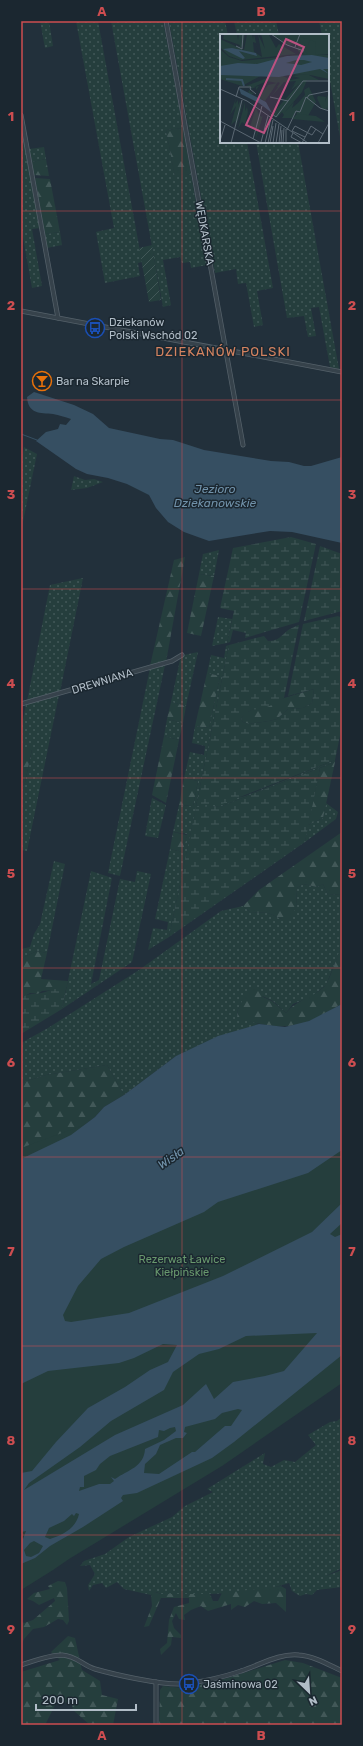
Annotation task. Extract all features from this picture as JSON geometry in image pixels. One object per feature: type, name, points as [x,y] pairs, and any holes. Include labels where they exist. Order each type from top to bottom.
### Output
[{"type":"street","name":"WĘDKARSKA","points":[[166,21],[243,445]]},
{"type":"street","points":[[21,115],[58,318]]},
{"type":"street","points":[[21,311],[342,372]]},
{"type":"street","name":"DREWNIANA","points":[[21,704],[172,661],[182,655]]},
{"type":"street","points":[[21,1665],[61,1655],[74,1657],[95,1669],[156,1682],[179,1684],[241,1671],[284,1655],[300,1655],[323,1662],[342,1671]]},
{"type":"street","points":[[156,1682],[156,1725]]},
{"type":"green space","points":[[40,21],[49,21],[53,46],[45,48]]},
{"type":"green space","points":[[76,21],[98,21],[142,262],[138,263],[140,276],[105,283],[96,232],[114,228]]},
{"type":"green space","points":[[111,21],[163,21],[183,128],[166,130],[175,176],[191,174],[207,265],[191,268],[190,262],[182,263],[180,257],[163,260],[171,305],[163,307]]},
{"type":"green space","points":[[169,21],[225,21],[228,34],[220,34],[220,143],[247,143],[273,288],[257,291],[263,325],[254,327],[246,283],[238,284],[236,269],[215,273]]},
{"type":"green space","points":[[234,21],[276,21],[279,34],[237,34]]},
{"type":"green space","points":[[319,21],[342,21],[342,148],[329,76],[329,34],[322,34]]},
{"type":"green space","points":[[21,122],[40,228],[32,229],[42,286],[32,288],[21,226]]},
{"type":"green space","points":[[183,128],[191,174],[175,177],[166,130]]},
{"type":"green space","points":[[256,143],[298,143],[339,369],[330,367],[319,307],[311,308],[316,336],[308,337],[304,316],[287,318]]},
{"type":"green space","points":[[44,147],[46,159],[32,162],[29,149]]},
{"type":"green space","points":[[46,159],[49,176],[34,175],[32,162]]},
{"type":"green space","points":[[35,178],[50,179],[60,232],[45,234]]},
{"type":"green space","points":[[60,232],[62,245],[47,248],[45,234]]},
{"type":"green space","points":[[152,245],[161,300],[149,302],[139,248]]},
{"type":"green space","points":[[24,447],[37,454],[21,531],[21,464]]},
{"type":"green space","points":[[74,476],[85,480],[94,479],[103,482],[87,488],[71,490]]},
{"type":"green space","points":[[291,537],[316,544],[299,622],[245,638],[246,633],[233,630],[230,642],[227,643],[234,611],[220,608],[233,548]]},
{"type":"green space","points":[[320,546],[342,554],[342,611],[304,621]]},
{"type":"green space","points":[[219,550],[214,576],[199,574],[203,554]]},
{"type":"green space","points":[[185,557],[166,662],[150,666],[174,560]]},
{"type":"green space","points":[[199,574],[214,576],[201,636],[187,633]]},
{"type":"green space","points":[[83,578],[60,692],[27,701],[50,585]]},
{"type":"green space","points":[[338,616],[342,618],[342,726],[335,760],[222,804],[196,806],[229,645],[264,636],[268,641],[274,640],[290,629],[299,625],[284,698],[269,706],[250,711],[241,719],[243,722],[249,724],[277,719],[288,709],[303,708],[312,703],[314,689],[288,696],[303,624]]},
{"type":"green space","points":[[218,617],[232,619],[227,643],[212,646]]},
{"type":"green space","points":[[229,645],[196,806],[245,796],[335,760],[335,762],[222,806],[196,808],[169,937],[148,950],[153,928],[167,930],[168,922],[155,919],[170,849],[183,852],[187,834],[173,832],[179,805],[193,806],[198,781],[184,778],[190,752],[204,755],[205,746],[192,743],[195,726],[209,728],[220,676],[207,673],[211,655],[224,658],[226,646]]},
{"type":"green space","points":[[198,652],[186,706],[171,702],[180,660],[184,655]]},
{"type":"green space","points":[[165,665],[120,876],[108,873],[150,668]]},
{"type":"green space","points":[[207,673],[220,676],[209,728],[195,726]]},
{"type":"green space","points":[[314,689],[312,703],[303,708],[288,709],[277,719],[249,724],[243,722],[241,719],[245,713],[254,709],[262,708],[284,698]]},
{"type":"green space","points":[[59,695],[27,851],[21,850],[21,786],[24,787],[32,750],[21,747],[21,730],[26,704]]},
{"type":"green space","points":[[171,702],[186,706],[183,723],[167,719]]},
{"type":"green space","points":[[167,719],[183,723],[179,740],[164,736]]},
{"type":"green space","points":[[164,736],[179,740],[166,803],[152,795]]},
{"type":"green space","points":[[21,747],[32,749],[24,787],[21,786]]},
{"type":"green space","points":[[335,762],[323,818],[308,825],[320,768]]},
{"type":"green space","points":[[320,768],[305,842],[169,937],[196,807],[222,806]]},
{"type":"green space","points":[[184,778],[198,781],[193,806],[179,805]]},
{"type":"green space","points":[[152,798],[166,805],[158,838],[145,836]]},
{"type":"green space","points":[[326,803],[338,812],[336,819],[305,842],[308,825],[323,818]]},
{"type":"green space","points":[[173,832],[187,835],[183,852],[170,849]]},
{"type":"green space","points":[[342,832],[342,894],[328,895],[323,884],[317,887],[303,884],[297,888],[296,908],[290,919],[282,919],[268,913],[250,912],[243,906],[259,890]]},
{"type":"green space","points":[[54,861],[65,864],[47,953],[37,951],[22,958],[21,949],[30,947],[34,934],[40,924]]},
{"type":"green space","points":[[91,871],[112,878],[91,984],[99,980],[120,879],[135,882],[137,871],[151,874],[132,962],[62,1009]]},
{"type":"green space","points":[[303,884],[317,887],[323,884],[328,895],[342,894],[342,946],[326,985],[311,997],[293,1004],[286,1013],[273,1001],[249,990],[238,1009],[237,1017],[259,1024],[176,1056],[124,1095],[107,1065],[46,1075],[21,1083],[21,1043],[48,1028],[139,970],[221,911],[243,906],[250,912],[268,913],[282,919],[296,908],[297,888]]},
{"type":"green space","points":[[342,946],[342,1004],[313,1019],[291,1026],[264,1025],[237,1018],[238,1009],[248,990],[258,988],[263,997],[272,1001],[286,1013],[294,1005],[319,991],[324,987],[329,979]]},
{"type":"green space","points":[[37,951],[47,953],[41,979],[68,981],[66,989],[42,991],[38,994],[30,993],[21,998],[22,958]]},
{"type":"green space","points":[[55,989],[66,989],[62,1009],[21,1034],[21,998],[28,994],[38,994]]},
{"type":"green space","name":"Rezerwat Ławice Kiełpińskie","points":[[342,1023],[342,1383],[222,1466],[21,1590],[21,1148],[92,1122]]},
{"type":"green space","points":[[107,1065],[124,1095],[104,1107],[95,1117],[71,1135],[21,1159],[21,1083],[46,1075]]},
{"type":"green space","points":[[342,1417],[342,1568],[326,1576],[342,1570],[342,1587],[317,1590],[312,1595],[306,1594],[300,1596],[292,1591],[289,1583],[259,1590],[242,1592],[161,1594],[156,1592],[151,1595],[124,1589],[117,1582],[106,1588],[102,1583],[93,1585],[89,1591],[88,1585],[95,1574],[90,1565],[80,1566],[84,1561],[105,1554],[129,1537],[172,1517],[185,1506],[213,1492],[207,1489],[265,1453],[263,1464],[271,1467],[284,1460],[295,1462],[316,1445],[308,1435]]},
{"type":"green space","points":[[58,1581],[65,1582],[67,1588],[69,1621],[67,1625],[63,1620],[58,1619],[44,1627],[33,1629],[24,1639],[21,1646],[21,1621],[24,1623],[33,1620],[55,1601],[54,1598],[39,1605],[27,1599],[34,1593],[50,1589],[48,1586]]},
{"type":"green space","points":[[281,1586],[286,1589],[286,1612],[276,1603],[262,1604],[254,1601],[245,1607],[238,1605],[231,1610],[231,1604],[208,1611],[201,1606],[184,1615],[185,1620],[179,1619],[176,1613],[172,1621],[174,1628],[181,1635],[181,1638],[172,1637],[171,1645],[161,1655],[160,1649],[167,1643],[169,1620],[174,1607],[189,1603],[189,1598],[161,1598],[149,1626],[144,1627],[152,1606],[151,1595],[155,1592],[161,1594],[210,1594],[213,1601],[218,1601],[222,1593]]},
{"type":"green space","points":[[68,1636],[75,1638],[82,1670],[100,1681],[102,1695],[118,1699],[113,1725],[90,1725],[73,1710],[72,1705],[58,1699],[45,1725],[21,1725],[21,1672],[60,1660],[51,1652]]},
{"type":"green space","points":[[285,1660],[303,1663],[342,1678],[342,1725],[159,1725],[160,1690],[163,1686],[182,1688],[215,1682]]},
{"type":"water","name":"Jezioro Dziekanowskie","points":[[34,392],[74,405],[93,414],[109,428],[160,439],[173,440],[204,450],[271,461],[289,462],[304,466],[311,466],[342,457],[342,543],[292,532],[270,531],[209,541],[184,532],[168,522],[156,508],[149,495],[127,484],[108,478],[87,474],[76,469],[36,441],[46,432],[58,429],[60,424],[66,425],[71,419],[55,414],[39,413],[32,410],[28,403],[27,397]]},
{"type":"water","name":"Rezerwat Ławice Kiełpińskie","points":[[342,1004],[342,1150],[308,1173],[218,1202],[204,1212],[124,1247],[101,1259],[78,1286],[63,1315],[65,1321],[71,1322],[129,1313],[223,1276],[312,1232],[342,1203],[342,1223],[330,1234],[335,1237],[342,1234],[342,1355],[212,1458],[137,1493],[123,1495],[121,1498],[123,1501],[50,1546],[35,1558],[21,1564],[21,1536],[23,1539],[26,1531],[21,1532],[21,1473],[32,1471],[56,1442],[88,1408],[125,1387],[150,1370],[168,1362],[177,1345],[163,1344],[134,1358],[119,1363],[48,1371],[21,1384],[21,1159],[71,1135],[95,1117],[104,1107],[124,1095],[176,1056],[218,1036],[259,1024],[285,1027],[309,1021]],"holes":[[[317,1333],[284,1371],[233,1382],[214,1399],[206,1384],[183,1405],[115,1435],[24,1490],[29,1483],[80,1447],[111,1421],[164,1390],[173,1372],[199,1354],[219,1349],[246,1336]],[[238,1409],[242,1410],[231,1426],[225,1426],[195,1452],[192,1452],[159,1474],[144,1473],[145,1464],[156,1454],[160,1445],[176,1438],[183,1438],[187,1433],[184,1432],[185,1427],[215,1419],[222,1413]],[[175,1427],[176,1431],[164,1440],[145,1449],[142,1460],[115,1479],[111,1477],[114,1481],[110,1484],[99,1484],[79,1491],[80,1487],[84,1487],[84,1476],[96,1470],[100,1464],[110,1456],[158,1437],[159,1430],[164,1431]],[[76,1513],[79,1514],[72,1527],[60,1535],[50,1539],[45,1537],[49,1528],[64,1521],[72,1514],[74,1516]],[[34,1541],[43,1546],[39,1553],[31,1557],[26,1556],[24,1550]]]},
{"type":"waterway","points":[[21,434],[37,440]]},
{"type":"place","name":"Dziekanów Polski Wschód 02","points":[[95,328]]},
{"type":"place","name":"Bar na Skarpie","points":[[42,381]]},
{"type":"place","name":"Jaśminowa 02","points":[[189,1684]]},
{"type":"district","name":"DZIEKANÓW POLSKI","points":[[223,351]]},
{"type":"water label","name":"Wisła","points":[[171,1158]]}]
